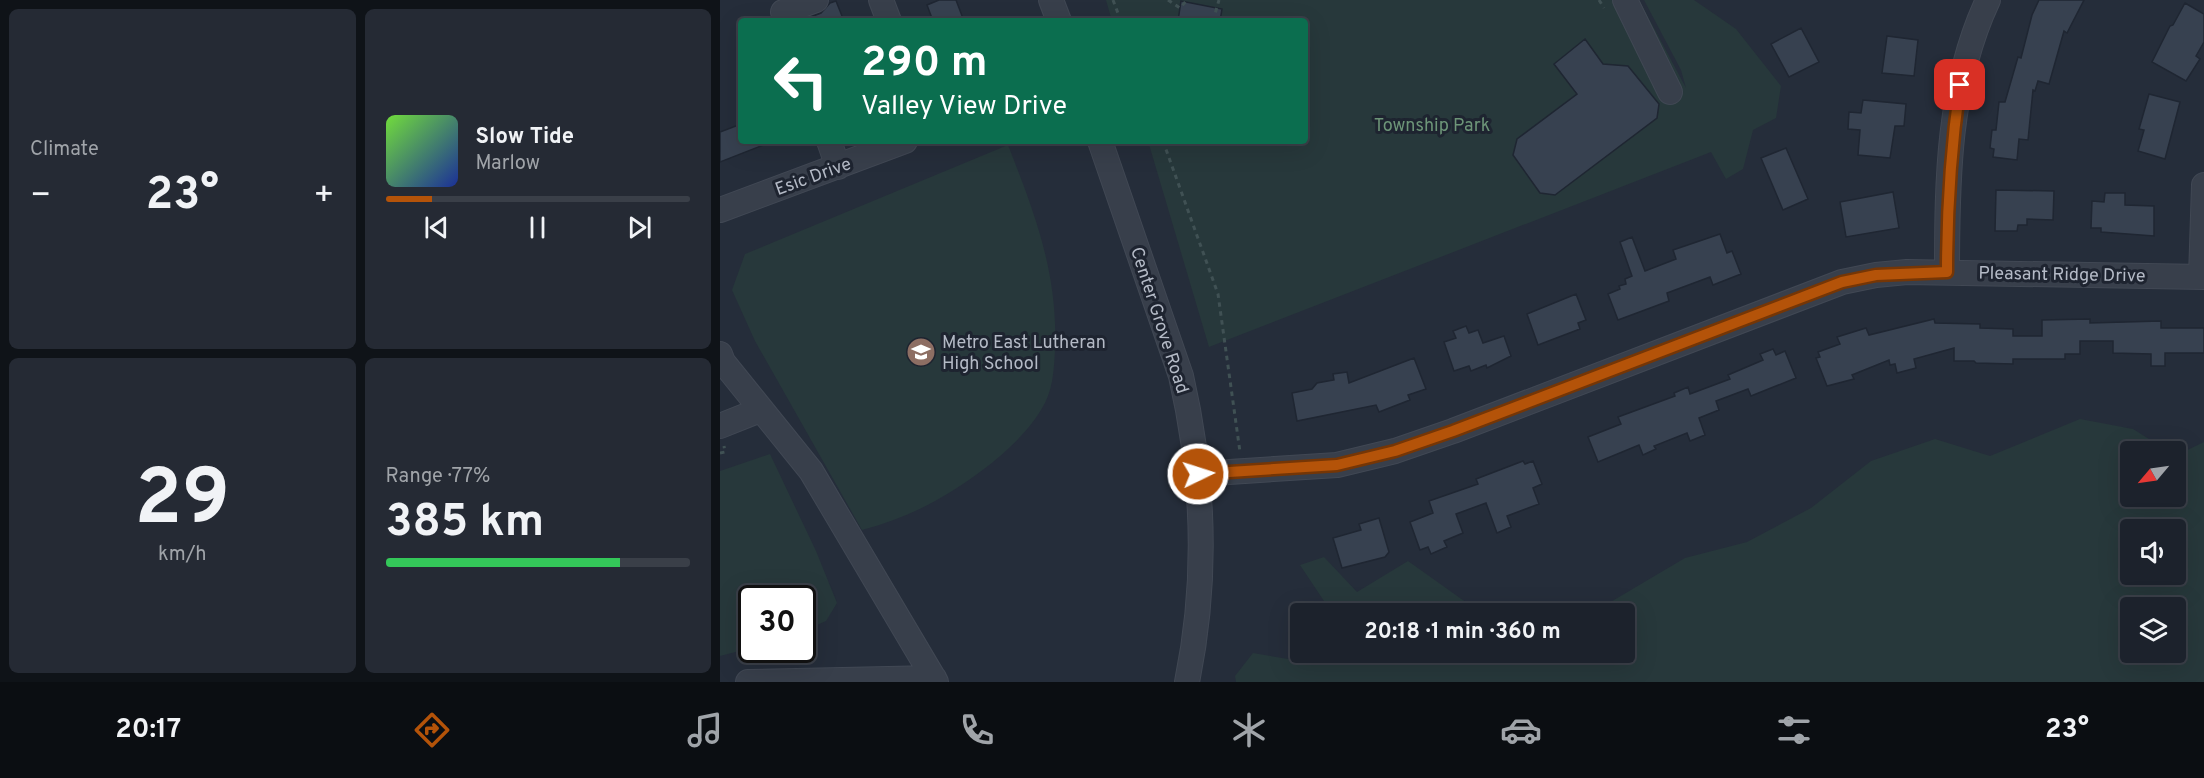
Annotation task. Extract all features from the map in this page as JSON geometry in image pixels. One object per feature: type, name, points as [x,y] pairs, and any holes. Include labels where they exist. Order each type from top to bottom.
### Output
[{"type":"street","points":[[783,12],[816,0]]},
{"type":"street","points":[[1051,0],[1058,18]]},
{"type":"street","points":[[1625,0],[1670,93]]},
{"type":"street","points":[[1947,272],[1950,158],[1960,85],[1964,61],[1988,0]]},
{"type":"street","points":[[830,144],[838,167]]},
{"type":"street","name":"Esic Drive","points":[[722,203],[838,167],[897,144]]},
{"type":"street","name":"Center Grove Road","points":[[1101,144],[1181,376],[1198,474],[1202,556],[1200,601],[1187,682]]},
{"type":"street","points":[[2202,277],[2204,185]]},
{"type":"street","name":"Pleasant Ridge Drive","points":[[1198,474],[1337,465],[1395,451],[1453,431],[1842,282],[1876,275],[1947,272],[2202,277]]},
{"type":"street","points":[[720,354],[723,362],[760,410],[811,471],[934,680],[748,682]]},
{"type":"street","points":[[720,426],[760,410]]},
{"type":"path","points":[[1113,0],[1120,18]]},
{"type":"path","points":[[1168,0],[1180,8],[1187,0]]},
{"type":"path","points":[[1214,18],[1219,0]]},
{"type":"path","points":[[1164,144],[1218,294],[1243,471]]},
{"type":"green space","name":"Township Park","points":[[1106,0],[1639,0],[1686,88],[1681,70],[1644,0],[1694,0],[1736,29],[1781,86],[1776,118],[1753,130],[1743,169],[1726,179],[1711,152],[1209,347],[1149,144],[1308,144],[1308,18],[1111,18]]},
{"type":"green space","points":[[1008,145],[1036,220],[1049,269],[1055,321],[1055,349],[1048,396],[1022,435],[1000,456],[970,479],[941,498],[911,513],[862,530],[755,341],[732,290],[745,254]]},
{"type":"green space","points":[[2080,419],[2133,429],[2152,441],[2120,441],[2120,507],[2186,507],[2186,451],[2204,442],[2204,682],[1236,682],[1235,676],[1253,653],[1290,659],[1290,663],[1635,663],[1635,603],[1609,603],[1685,558],[1747,542],[1811,508],[1871,461],[1935,439],[1990,456]]},
{"type":"green space","points":[[770,454],[816,551],[837,603],[826,621],[816,625],[816,585],[738,585],[738,651],[720,656],[720,471]]},
{"type":"green space","points":[[1324,557],[1357,592],[1408,561],[1467,603],[1325,603],[1300,565]]},
{"type":"building","points":[[939,0],[956,0],[963,18],[932,18],[927,5]]},
{"type":"building","points":[[2039,0],[2084,0],[2067,33],[2064,31],[2049,84],[2038,81],[2035,91],[2033,90],[2028,140],[2019,139],[2017,160],[1993,157],[1994,149],[1990,148],[1992,130],[1996,130],[1999,102],[2005,102],[2018,57],[2021,58],[2032,15]]},
{"type":"building","points":[[836,1],[843,18],[808,18],[821,13],[830,3]]},
{"type":"building","points":[[1181,1],[1222,9],[1220,18],[1178,18]]},
{"type":"building","points":[[2185,3],[2204,14],[2204,42],[2196,56],[2200,59],[2186,81],[2152,62],[2170,26],[2173,25]]},
{"type":"building","points":[[1801,28],[1819,62],[1789,77],[1771,44]]},
{"type":"building","points":[[1887,36],[1918,40],[1914,76],[1882,73]]},
{"type":"building","points":[[1585,39],[1603,64],[1628,66],[1659,104],[1657,118],[1555,195],[1540,193],[1513,155],[1517,139],[1577,94],[1554,64]]},
{"type":"building","points":[[2149,94],[2180,102],[2165,159],[2138,151],[2144,130],[2139,129]]},
{"type":"building","points":[[1863,100],[1906,104],[1904,126],[1895,126],[1890,158],[1858,155],[1860,130],[1848,129],[1849,112],[1861,113]]},
{"type":"building","points":[[738,125],[738,144],[766,144],[720,162],[720,132]]},
{"type":"building","points":[[1786,148],[1808,199],[1783,210],[1761,158]]},
{"type":"building","points":[[1996,190],[2054,191],[2053,220],[2027,219],[2027,225],[2018,225],[2017,231],[1995,231]]},
{"type":"building","points":[[1893,192],[1899,228],[1846,237],[1840,202]]},
{"type":"building","points":[[2105,193],[2125,193],[2125,205],[2154,206],[2154,236],[2101,232],[2101,228],[2091,228],[2092,201],[2104,202]]},
{"type":"building","points":[[1720,234],[1727,253],[1732,251],[1741,274],[1713,285],[1710,277],[1667,293],[1669,301],[1618,320],[1608,294],[1620,289],[1619,286],[1626,284],[1625,279],[1632,276],[1620,242],[1632,237],[1645,271],[1676,259],[1673,250]]},
{"type":"building","points":[[1576,294],[1586,320],[1578,323],[1580,329],[1538,345],[1527,314]]},
{"type":"building","points":[[1934,319],[1935,323],[1980,324],[1980,328],[2013,329],[2013,336],[2042,336],[2042,320],[2090,319],[2090,323],[2161,321],[2161,328],[2204,328],[2204,353],[2165,353],[2165,366],[2151,366],[2151,354],[2113,353],[2113,341],[2080,341],[2080,354],[2065,354],[2065,359],[2013,359],[2013,364],[1954,361],[1954,348],[1914,359],[1916,368],[1897,373],[1895,364],[1890,365],[1889,360],[1852,375],[1854,379],[1827,386],[1816,358],[1820,357],[1818,352],[1840,344],[1837,337],[1866,328],[1869,335]]},
{"type":"building","points":[[1466,326],[1469,333],[1478,330],[1483,343],[1504,336],[1511,356],[1487,368],[1486,365],[1471,371],[1469,366],[1454,371],[1444,342],[1456,338],[1453,331]]},
{"type":"building","points":[[1773,349],[1776,355],[1785,351],[1796,378],[1751,396],[1748,389],[1716,401],[1719,410],[1699,418],[1705,435],[1690,441],[1687,433],[1654,446],[1656,449],[1643,455],[1639,445],[1598,462],[1588,437],[1621,424],[1618,417],[1675,396],[1674,393],[1688,387],[1690,394],[1730,379],[1728,375],[1763,360],[1760,354]]},
{"type":"building","points":[[1414,358],[1426,389],[1408,395],[1410,400],[1379,412],[1376,405],[1297,421],[1292,393],[1312,389],[1317,383],[1334,380],[1333,374],[1347,372],[1349,383]]},
{"type":"building","points":[[1523,461],[1525,464],[1533,461],[1542,484],[1533,488],[1539,504],[1507,516],[1511,527],[1497,533],[1486,503],[1456,514],[1463,533],[1444,541],[1447,547],[1431,554],[1428,547],[1420,550],[1410,522],[1433,513],[1429,501],[1478,484],[1476,479]]},
{"type":"building","points":[[1379,518],[1389,552],[1385,557],[1342,568],[1333,538],[1361,530],[1359,524]]},
{"type":"place","name":"Metro East Lutheran High School","points":[[921,352]]},
{"type":"route","points":[[1198,474],[1337,465],[1395,451],[1453,431],[1842,282],[1907,272],[1947,272],[1947,209],[1951,147],[1960,85]]}]
